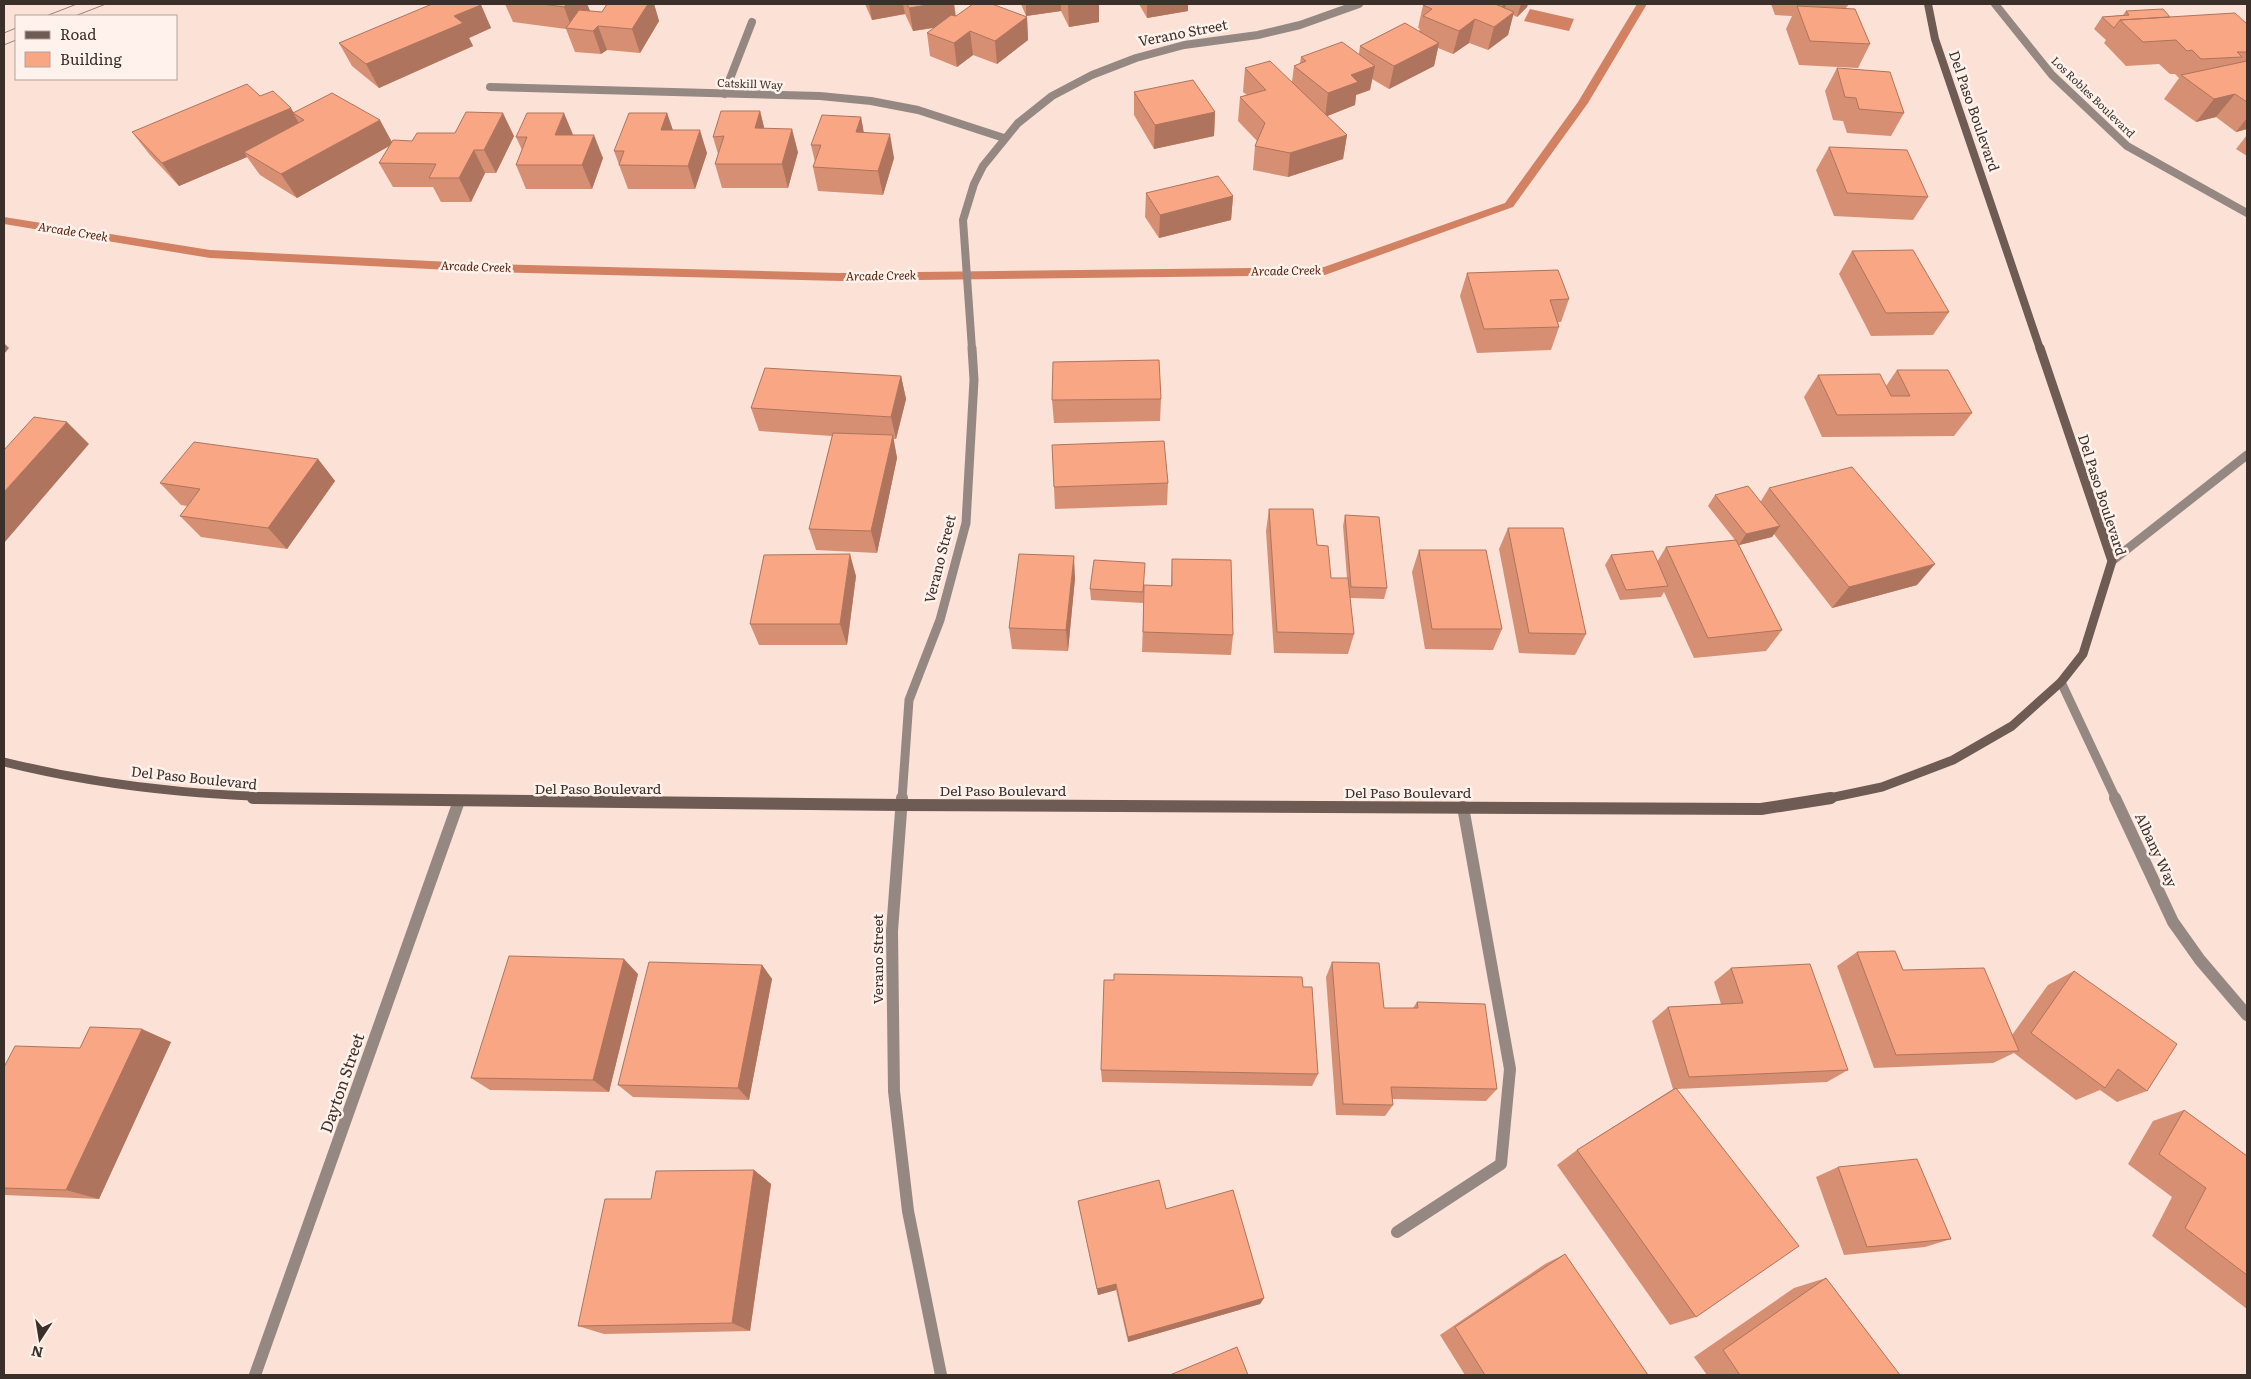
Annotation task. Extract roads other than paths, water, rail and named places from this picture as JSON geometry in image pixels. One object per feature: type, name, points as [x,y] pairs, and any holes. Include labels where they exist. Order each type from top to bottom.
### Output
[{"type":"street","name":"Verano Street","points":[[941,1375],[908,1211],[894,1091],[892,931],[909,700],[940,620],[966,522],[974,380],[963,220],[974,184],[983,166],[1018,123],[1052,96],[1092,75],[1136,58],[1184,45],[1258,34],[1300,25],[1359,4]]},
{"type":"street","name":"Del Paso Boulevard","points":[[4,762],[26,768],[159,791],[254,798],[459,801],[1761,809],[1803,804],[1882,787],[1953,760],[2012,726],[2060,682],[2083,654],[2112,561],[1935,39],[1928,4]]},
{"type":"street","name":"Los Robles Boulevard","points":[[1995,4],[2052,75],[2126,146],[2247,213]]},
{"type":"street","points":[[724,94],[752,22]]},
{"type":"street","name":"Catskill Way","points":[[490,87],[820,96],[871,101],[918,110],[1004,138]]},
{"type":"street","points":[[2112,561],[2247,455]]},
{"type":"street","name":"Albany Way","points":[[2060,682],[2173,922],[2200,960],[2247,1014]]},
{"type":"street","name":"Dayton Street","points":[[256,1375],[459,801]]},
{"type":"street","points":[[1396,1232],[1502,1164],[1510,1069],[1463,807]]},
{"type":"waterway","name":"Arcade Creek","points":[[4,221],[210,254],[490,268],[840,277],[1325,271],[1509,205],[1583,103],[1642,4]]},
{"type":"tram line","points":[[49,15],[77,4]]},
{"type":"tram line","points":[[78,15],[106,4]]},
{"type":"tram line","points":[[4,33],[15,28]]},
{"type":"tram line","points":[[4,45],[15,40]]}]
